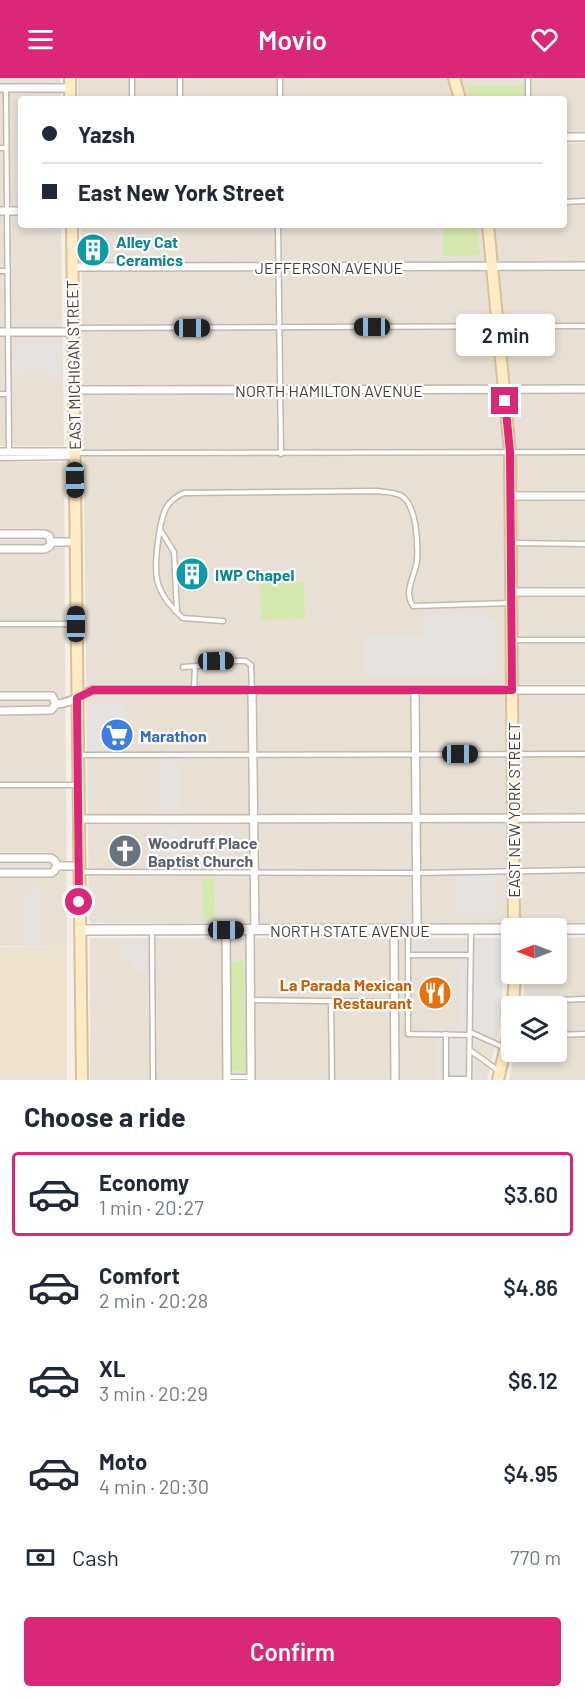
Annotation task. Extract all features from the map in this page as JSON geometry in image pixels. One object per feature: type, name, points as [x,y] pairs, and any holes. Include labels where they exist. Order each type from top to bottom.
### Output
[{"type":"main road","points":[[454,78],[459,96]]},
{"type":"main road","name":"EAST MICHIGAN STREET","points":[[72,228],[81,1080]]},
{"type":"main road","name":"EAST NEW YORK STREET","points":[[488,228],[510,452],[513,918]]},
{"type":"street","points":[[3,88],[70,88]]},
{"type":"street","points":[[567,137],[585,137]]},
{"type":"street","name":"JEFFERSON AVENUE","points":[[72,267],[585,266]]},
{"type":"street","points":[[4,332],[73,330]]},
{"type":"street","name":"NORTH HAMILTON AVENUE","points":[[73,390],[585,389]]},
{"type":"street","points":[[0,452],[74,454]]},
{"type":"street","points":[[510,496],[585,496]]},
{"type":"street","points":[[0,534],[46,534],[50,537],[51,542],[50,546],[45,549],[0,549]]},
{"type":"street","points":[[51,542],[75,542]]},
{"type":"street","points":[[511,598],[585,592]]},
{"type":"street","points":[[56,704],[67,704],[93,690],[585,690]]},
{"type":"street","points":[[251,1078],[250,1000],[254,872],[252,690]]},
{"type":"street","points":[[413,930],[417,873],[415,691]]},
{"type":"street","points":[[0,696],[52,696],[56,704]]},
{"type":"street","points":[[0,711],[49,711],[54,709],[56,704]]},
{"type":"street","points":[[79,819],[585,818]]},
{"type":"street","points":[[0,858],[51,858],[57,866]]},
{"type":"street","points":[[57,866],[79,869]]},
{"type":"street","points":[[0,873],[51,873],[57,866]]},
{"type":"street","name":"NORTH STATE AVENUE","points":[[80,930],[501,929]]},
{"type":"street","points":[[567,929],[585,929]]},
{"type":"street","points":[[226,930],[227,1078]]},
{"type":"street","points":[[394,930],[395,1080]]},
{"type":"lane","points":[[132,78],[132,96]]},
{"type":"lane","points":[[180,78],[180,96]]},
{"type":"lane","points":[[280,78],[280,96]]},
{"type":"lane","points":[[528,78],[528,96]]},
{"type":"lane","points":[[3,88],[6,148],[4,211],[8,271],[4,332],[9,394],[9,452]]},
{"type":"lane","points":[[0,148],[6,148]]},
{"type":"lane","points":[[567,202],[585,201]]},
{"type":"lane","points":[[278,228],[281,454]]},
{"type":"lane","points":[[0,271],[8,271]]},
{"type":"lane","points":[[73,330],[585,326]]},
{"type":"lane","points":[[0,394],[9,394]]},
{"type":"lane","points":[[0,458],[74,454],[585,452]]},
{"type":"lane","points":[[223,621],[183,618],[161,592],[157,582],[156,556],[165,510],[170,502],[184,493],[391,492],[405,499],[413,510],[417,560],[409,590],[413,606],[511,598]]},
{"type":"lane","points":[[161,531],[174,552],[177,612]]},
{"type":"lane","points":[[511,543],[585,544]]},
{"type":"lane","points":[[0,624],[76,624]]},
{"type":"lane","points":[[512,640],[585,640]]},
{"type":"lane","points":[[183,667],[211,665],[216,661],[246,661],[251,665],[252,690]]},
{"type":"lane","points":[[194,690],[195,667]]},
{"type":"lane","points":[[78,755],[585,754]]},
{"type":"lane","points":[[0,785],[78,785]]},
{"type":"lane","points":[[79,869],[417,873],[585,870]]},
{"type":"lane","points":[[446,1034],[446,1079],[469,1079],[471,929]]},
{"type":"lane","points":[[152,930],[153,1080]]},
{"type":"lane","points":[[413,930],[408,955],[408,1034],[470,1033],[501,1046]]},
{"type":"lane","points":[[408,955],[470,955]]},
{"type":"lane","points":[[567,1000],[585,999]]},
{"type":"lane","points":[[250,1000],[394,1002]]},
{"type":"lane","points":[[331,1000],[332,1080]]},
{"type":"lane","points":[[567,1035],[585,1034]]},
{"type":"lane","points":[[470,1050],[499,1076]]},
{"type":"lane","points":[[227,1078],[251,1078]]},
{"type":"shaded area","points":[[0,78],[60,78],[61,96],[18,96],[18,228],[61,228],[64,446],[0,446]]},
{"type":"shaded area","points":[[78,78],[585,78],[585,133],[567,133],[567,96],[78,96]]},
{"type":"shaded area","points":[[585,143],[585,923],[567,923],[567,918],[501,918],[501,923],[91,923],[89,919],[81,228],[567,228],[567,144]]},
{"type":"shaded area","points":[[60,343],[60,378],[49,378],[37,368],[27,370],[24,374],[12,374],[12,344]]},
{"type":"shaded area","points":[[0,462],[64,462],[67,946],[0,946]]},
{"type":"shaded area","points":[[424,614],[487,614],[488,620],[497,620],[497,671],[490,671],[490,677],[365,677],[365,635],[423,635]]},
{"type":"shaded area","points":[[124,704],[124,727],[110,727],[108,752],[89,752],[89,705]]},
{"type":"shaded area","points":[[159,761],[181,761],[181,809],[159,809]]},
{"type":"shaded area","points":[[182,829],[182,870],[157,870],[157,830]]},
{"type":"shaded area","points":[[455,875],[496,875],[496,913],[456,913]]},
{"type":"shaded area","points":[[26,889],[41,889],[41,945],[26,945]]},
{"type":"shaded area","points":[[585,937],[585,1080],[509,1080],[514,1062],[567,1062],[567,996],[524,996],[524,984],[567,984],[567,938]]},
{"type":"shaded area","points":[[90,938],[501,940],[501,1019],[487,1080],[90,1080]]},
{"type":"shaded area","points":[[485,939],[498,939],[501,943],[500,1016],[497,1032],[485,1032],[475,1045],[475,1080],[435,1080],[435,1029],[459,1029],[459,962],[411,961],[411,944],[485,944]]},
{"type":"shaded area","points":[[122,944],[147,944],[147,971],[133,971],[133,961],[122,960]]},
{"type":"shaded area","points":[[67,946],[67,1080],[0,1080],[0,947]]},
{"type":"green space","points":[[526,85],[526,96],[469,96],[467,86]]},
{"type":"green space","points":[[443,228],[477,228],[480,255],[443,256]]},
{"type":"green space","points":[[304,581],[305,619],[261,620],[260,582]]},
{"type":"green space","points":[[202,877],[214,877],[215,921],[203,919]]},
{"type":"green space","points":[[245,961],[246,1071],[231,1071],[230,962]]},
{"type":"place","name":"Alley Cat Ceramics","points":[[93,250]]},
{"type":"place","name":"IWP Chapel","points":[[192,574]]},
{"type":"place","name":"Marathon","points":[[117,735]]},
{"type":"place","name":"Woodruff Place Baptist Church","points":[[125,851]]},
{"type":"place","name":"La Parada Mexican Restaurant","points":[[435,993]]},
{"type":"route","points":[[79,902],[77,698],[85,693],[93,690],[512,690],[510,452],[505,401]]}]
